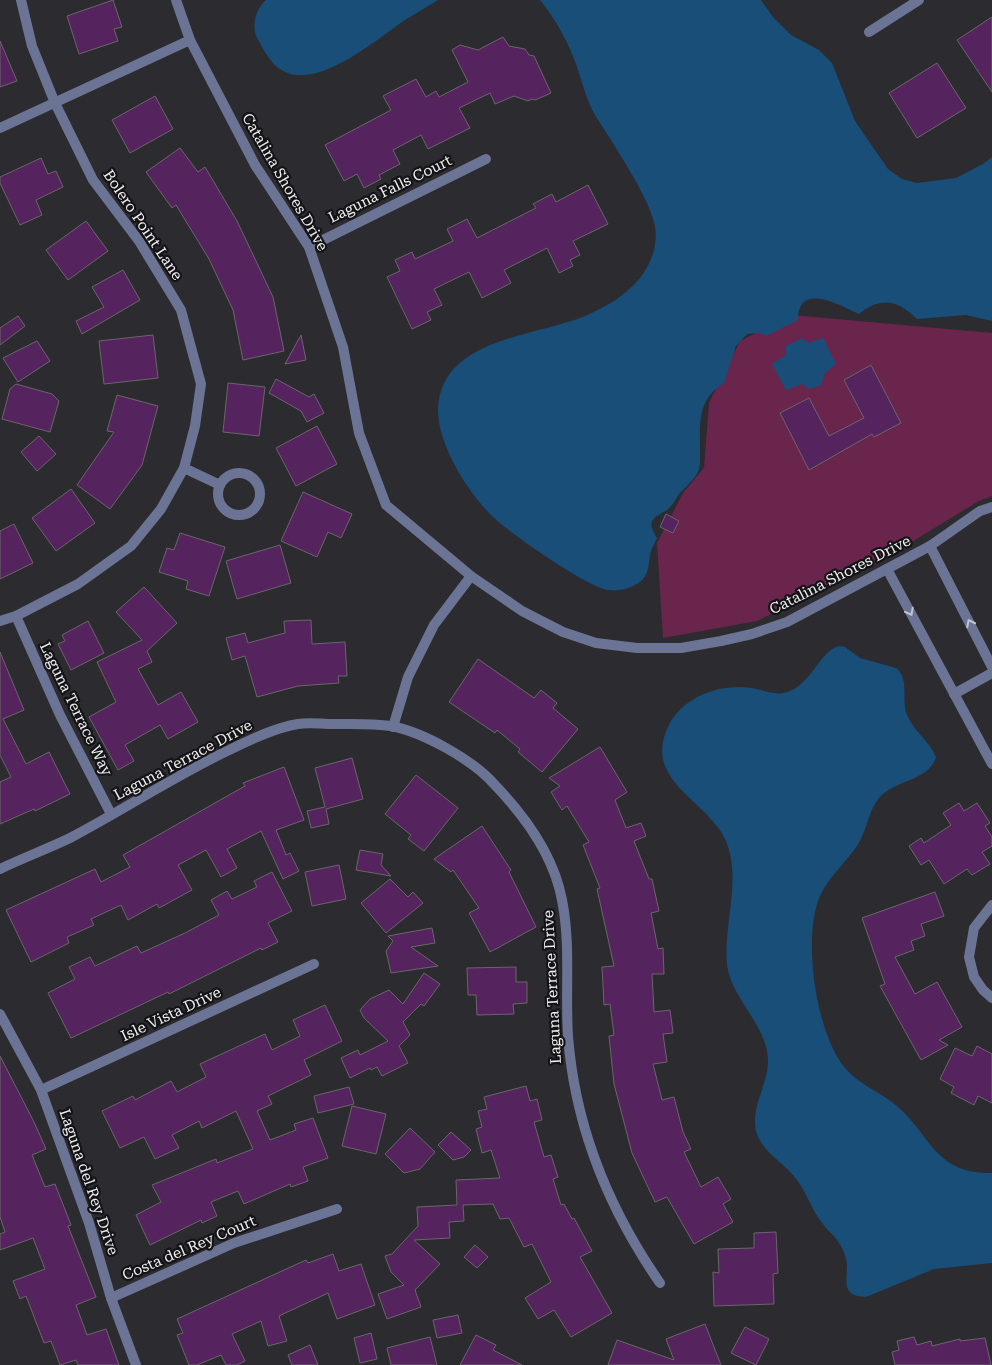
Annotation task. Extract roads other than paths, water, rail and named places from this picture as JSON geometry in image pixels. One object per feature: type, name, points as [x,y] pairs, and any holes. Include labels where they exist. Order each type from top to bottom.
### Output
[{"type":"street","name":"Bolero Point Lane","points":[[0,621],[16,616],[78,584],[131,546],[161,508],[184,468],[195,426],[200,384],[181,310],[139,241],[93,180],[55,104],[32,46],[21,0]]},
{"type":"street","name":"Catalina Shores Drive","points":[[176,0],[190,40],[255,165],[309,247],[343,347],[359,433],[386,505],[471,576],[522,611],[563,632],[596,643],[637,648],[681,648],[752,634],[787,622],[930,546],[980,511],[992,507]]},
{"type":"street","points":[[869,32],[920,0]]},
{"type":"street","points":[[0,128],[190,40]]},
{"type":"street","name":"Laguna Falls Court","points":[[309,247],[486,158]]},
{"type":"street","points":[[184,468],[220,485]]},
{"type":"street","points":[[247,474],[253,478],[260,490],[258,504],[254,510],[241,515],[227,512],[218,501],[220,485],[227,476],[247,474]]},
{"type":"street","points":[[930,546],[992,667]]},
{"type":"street","points":[[887,569],[992,764]]},
{"type":"street","points":[[393,726],[408,677],[434,625],[471,576]]},
{"type":"street","name":"Laguna Terrace Way","points":[[16,616],[60,715],[111,814]]},
{"type":"street","points":[[954,694],[992,673]]},
{"type":"street","name":"Laguna Terrace Drive","points":[[0,868],[68,839],[211,759],[257,737],[298,724],[393,726],[441,745],[484,773],[522,813],[546,855],[562,898],[568,955],[568,1034],[574,1085],[585,1134],[601,1180],[621,1220],[660,1282]]},
{"type":"street","points":[[992,905],[974,928],[969,957],[974,977],[982,990],[992,998]]},
{"type":"street","name":"Isle Vista Drive","points":[[41,1090],[314,964]]},
{"type":"street","name":"Laguna del Rey Drive","points":[[0,1014],[41,1090],[90,1223],[111,1298],[136,1365]]},
{"type":"street","name":"Costa del Rey Court","points":[[111,1298],[234,1243],[337,1209]]},
{"type":"water","points":[[266,0],[438,0],[347,60],[313,74],[297,75],[283,71],[275,65],[268,57],[255,34],[257,13],[262,3]]},
{"type":"water","points":[[540,0],[761,0],[773,17],[791,35],[819,50],[832,63],[855,121],[888,169],[902,179],[917,183],[956,178],[983,164],[992,157],[992,321],[966,315],[917,319],[896,304],[889,303],[875,305],[859,314],[831,302],[812,299],[805,301],[800,308],[798,320],[766,336],[760,333],[747,334],[736,346],[724,383],[715,390],[705,404],[700,421],[700,462],[697,474],[671,506],[652,521],[653,530],[657,538],[645,576],[635,585],[620,590],[604,589],[580,578],[530,546],[493,517],[483,507],[456,468],[439,424],[438,410],[443,386],[455,368],[472,354],[517,336],[585,316],[608,305],[622,296],[640,278],[647,267],[654,247],[655,227],[646,201],[630,170],[595,115],[569,47],[556,22]]},
{"type":"water","points":[[802,338],[808,343],[823,338],[836,364],[825,373],[821,385],[809,389],[802,384],[786,390],[772,364],[786,355],[786,346]]},
{"type":"water","points":[[839,646],[845,647],[860,658],[896,668],[900,672],[904,682],[906,712],[912,724],[936,757],[926,771],[893,787],[879,798],[872,809],[857,846],[828,882],[821,894],[815,912],[812,934],[812,958],[820,1010],[835,1054],[851,1074],[892,1102],[916,1126],[944,1159],[957,1167],[992,1173],[992,1263],[934,1269],[866,1297],[852,1294],[849,1291],[846,1282],[847,1264],[841,1245],[819,1219],[797,1180],[768,1151],[759,1139],[756,1131],[756,1111],[768,1061],[764,1040],[734,987],[727,965],[727,934],[732,887],[730,856],[726,841],[718,827],[670,776],[664,762],[662,746],[674,716],[693,700],[715,690],[740,687],[785,693],[805,680],[832,649]]}]
